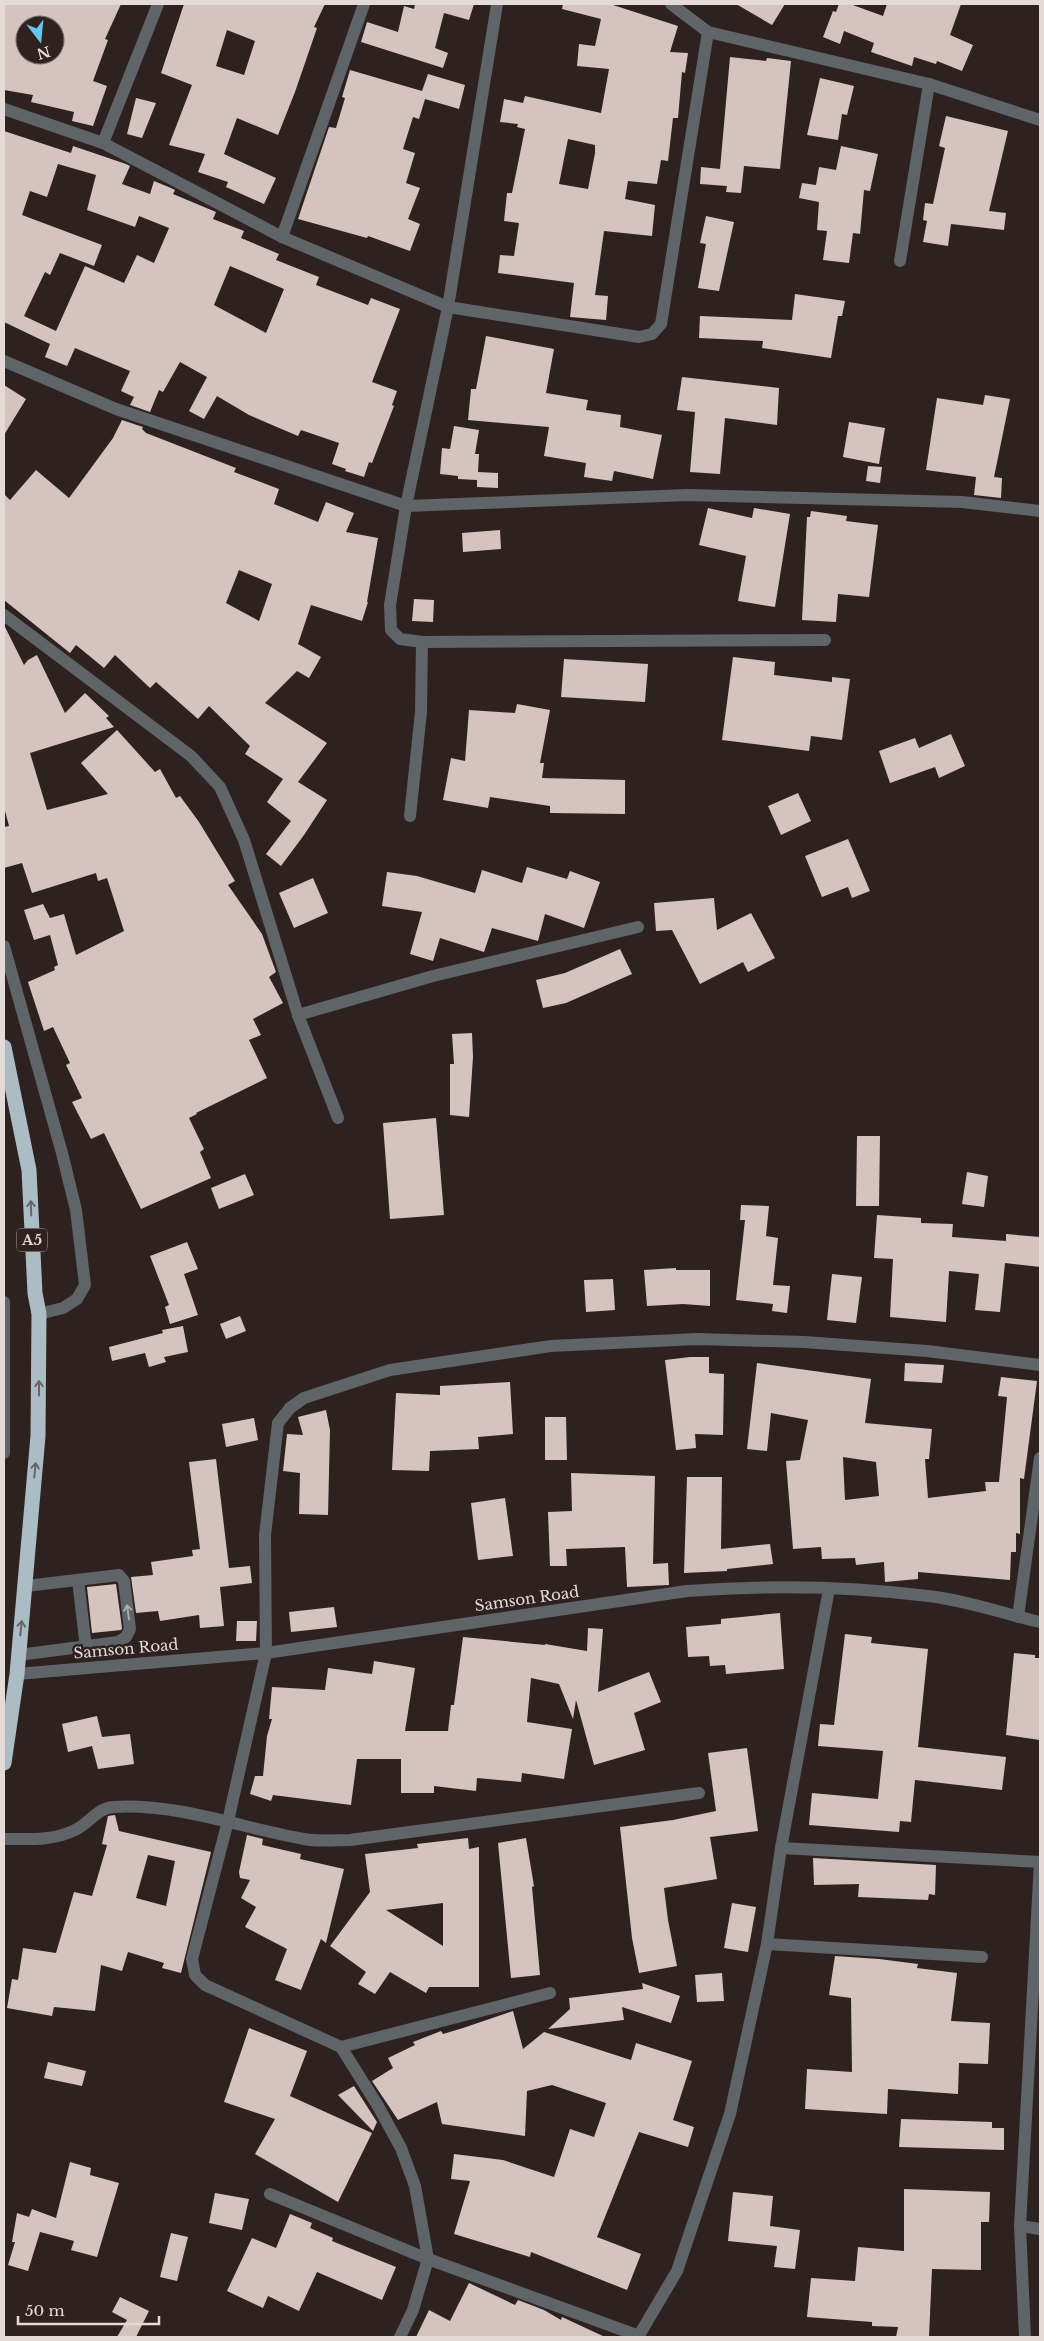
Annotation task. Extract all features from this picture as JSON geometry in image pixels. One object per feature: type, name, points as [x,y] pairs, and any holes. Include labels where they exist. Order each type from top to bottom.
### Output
[{"type":"highway","name":"A5","points":[[4,1047],[29,1170],[35,1293],[39,1314],[38,1436],[19,1655],[4,1763]]},
{"type":"street","points":[[103,143],[158,4]]},
{"type":"street","points":[[282,237],[364,4]]},
{"type":"street","points":[[497,4],[448,307],[406,506],[390,605],[391,630],[400,639],[422,642],[825,640]]},
{"type":"street","points":[[671,4],[708,32],[929,84],[1040,120]]},
{"type":"street","points":[[4,109],[103,143],[282,237],[448,307],[639,337],[652,334],[661,324],[708,32]]},
{"type":"street","points":[[900,261],[929,84]]},
{"type":"street","points":[[4,361],[116,409],[406,506],[688,495],[962,502],[1040,511]]},
{"type":"street","points":[[4,615],[191,756],[220,787],[244,840],[298,1015],[338,1118]]},
{"type":"street","points":[[410,816],[421,712],[422,642]]},
{"type":"street","points":[[298,1015],[433,976],[638,927]]},
{"type":"street","points":[[4,946],[76,1210],[85,1285],[77,1299],[63,1308],[39,1314]]},
{"type":"street","points":[[4,1302],[4,1453]]},
{"type":"street","points":[[400,2337],[413,2310],[428,2258],[415,2186],[401,2148],[341,2047],[205,1985],[195,1975],[192,1959],[228,1821],[266,1654],[265,1535],[278,1423],[290,1408],[304,1398],[390,1370],[551,1346],[697,1338],[804,1342],[927,1351],[1040,1365]]},
{"type":"street","points":[[1018,1617],[1040,1458]]},
{"type":"street","points":[[19,1655],[86,1648],[118,1642],[126,1637],[130,1629],[124,1581],[119,1574],[26,1586]]},
{"type":"street","points":[[78,1580],[86,1648]]},
{"type":"street","name":"Samson Road","points":[[17,1674],[266,1654],[688,1592],[765,1587],[930,1596],[1040,1622]]},
{"type":"street","points":[[270,2194],[428,2258],[639,2336],[677,2271],[714,2167],[730,2114],[767,1944],[781,1848],[829,1589]]},
{"type":"street","points":[[4,1839],[35,1838],[63,1834],[76,1830],[102,1810],[112,1807],[174,1812],[228,1821],[306,1840],[350,1840],[699,1793]]},
{"type":"street","points":[[781,1848],[1040,1862],[1020,2226],[1025,2337]]},
{"type":"street","points":[[767,1944],[982,1957]]},
{"type":"street","points":[[341,2047],[550,1993]]},
{"type":"street","points":[[1020,2226],[1040,2229]]},
{"type":"building","points":[[4,4],[121,4],[105,39],[108,40],[93,81],[107,86],[93,126],[72,121],[74,112],[31,102],[33,95],[4,90]]},
{"type":"building","points":[[184,4],[325,4],[314,27],[317,28],[278,135],[237,118],[224,154],[276,178],[264,204],[226,187],[228,182],[198,172],[205,154],[169,145],[192,85],[161,73]],"holes":[[[227,30],[255,41],[244,75],[216,66]]]},
{"type":"building","points":[[415,4],[474,4],[469,20],[444,13],[435,48],[448,53],[443,68],[361,42],[367,22],[398,32],[404,6],[414,9]]},
{"type":"building","points":[[563,4],[610,4],[678,26],[670,52],[688,53],[685,73],[682,72],[678,118],[673,118],[668,161],[661,160],[657,184],[628,181],[625,199],[655,205],[652,236],[604,231],[595,295],[608,296],[606,320],[570,317],[574,283],[498,273],[500,255],[514,256],[519,223],[504,221],[507,193],[512,193],[525,129],[517,127],[518,124],[500,122],[504,99],[523,103],[525,96],[601,113],[609,69],[577,66],[579,44],[595,46],[601,19],[562,9]],"holes":[[[568,139],[595,145],[588,189],[559,184]]]},
{"type":"building","points":[[736,4],[785,4],[772,25]]},
{"type":"building","points":[[839,4],[850,4],[883,16],[887,4],[961,4],[950,35],[973,45],[962,71],[937,61],[936,64],[914,57],[912,66],[871,52],[874,43],[844,31],[840,44],[823,37],[833,11],[836,12]]},
{"type":"building","points":[[730,57],[766,61],[767,58],[791,61],[780,169],[744,166],[741,193],[726,192],[727,186],[700,184],[701,167],[720,169]]},
{"type":"building","points":[[350,70],[422,91],[428,74],[465,85],[459,109],[425,99],[419,119],[413,117],[403,149],[415,153],[406,183],[420,188],[408,219],[420,224],[410,251],[368,236],[367,238],[298,219],[329,127],[336,128],[345,98],[342,97]]},
{"type":"building","points":[[820,78],[854,86],[847,115],[842,114],[838,140],[807,135]]},
{"type":"building","points":[[136,98],[156,103],[142,138],[127,134]]},
{"type":"building","points":[[946,116],[1008,131],[989,211],[1006,213],[1004,230],[951,224],[948,246],[923,242],[927,221],[923,220],[925,203],[933,204],[945,148],[939,146]]},
{"type":"building","points":[[4,131],[71,153],[73,146],[126,164],[130,166],[122,184],[150,194],[154,181],[171,188],[175,190],[173,194],[216,212],[213,219],[244,231],[241,238],[279,254],[276,260],[319,277],[316,285],[368,305],[371,298],[400,309],[372,382],[397,391],[392,405],[394,406],[372,463],[369,462],[364,477],[345,471],[346,469],[332,464],[339,443],[301,430],[298,436],[249,415],[217,396],[204,419],[189,411],[207,377],[180,362],[163,392],[159,390],[150,412],[130,405],[134,397],[121,391],[130,371],[75,348],[67,366],[45,357],[50,344],[4,322]],"holes":[[[58,164],[96,175],[87,210],[135,227],[139,216],[169,228],[154,263],[137,255],[124,283],[85,266],[56,331],[24,316],[45,272],[50,275],[60,253],[94,266],[102,245],[22,215],[30,191],[47,197]],[[230,266],[284,289],[266,333],[214,305]]]},
{"type":"building","points":[[841,146],[878,154],[870,191],[864,190],[860,234],[853,233],[849,263],[823,260],[827,231],[817,230],[819,202],[799,198],[802,183],[816,185],[819,167],[836,170]]},
{"type":"building","points":[[706,216],[734,222],[719,291],[698,288],[706,244],[700,243]]},
{"type":"building","points":[[795,294],[845,301],[842,316],[838,316],[831,358],[762,348],[763,341],[699,338],[700,316],[792,320]]},
{"type":"building","points":[[486,336],[554,349],[546,393],[588,400],[586,410],[621,415],[620,427],[662,435],[653,479],[614,471],[612,481],[584,477],[586,463],[544,456],[549,427],[468,420],[471,389],[476,389]]},
{"type":"building","points":[[682,377],[779,388],[777,425],[725,418],[720,474],[690,472],[695,412],[677,410]]},
{"type":"building","points":[[4,385],[26,399],[4,435]]},
{"type":"building","points":[[985,395],[1010,399],[994,477],[1002,478],[1001,498],[974,495],[976,477],[926,470],[937,398],[983,405]]},
{"type":"building","points":[[122,420],[143,427],[142,429],[146,433],[236,468],[234,472],[279,489],[274,504],[318,522],[326,502],[354,513],[346,532],[378,538],[368,602],[362,621],[311,605],[298,644],[321,657],[309,678],[297,671],[265,703],[327,743],[298,782],[327,800],[281,866],[266,854],[291,821],[267,802],[283,779],[245,754],[250,746],[209,706],[198,719],[156,682],[150,688],[115,655],[104,668],[76,645],[70,653],[4,600],[4,494],[10,500],[36,470],[69,498],[113,438]],"holes":[[[239,570],[272,584],[259,621],[226,603]]]},
{"type":"building","points":[[849,422],[885,428],[879,464],[843,457]]},
{"type":"building","points":[[454,426],[479,430],[475,454],[479,454],[478,472],[498,473],[498,488],[477,487],[477,480],[458,479],[458,476],[440,474],[442,448],[450,449]]},
{"type":"building","points":[[868,466],[882,467],[880,483],[866,481]]},
{"type":"building","points":[[708,508],[752,518],[754,508],[790,514],[775,607],[738,601],[746,556],[699,545]]},
{"type":"building","points":[[811,511],[847,516],[846,521],[878,525],[869,597],[838,594],[836,622],[802,620],[807,517],[810,517]]},
{"type":"building","points":[[500,530],[501,549],[463,552],[462,533]]},
{"type":"building","points":[[414,599],[434,600],[433,622],[412,621]]},
{"type":"building","points":[[4,625],[24,665],[28,660],[37,655],[65,713],[85,693],[109,716],[106,718],[114,727],[30,753],[47,810],[108,794],[81,763],[117,730],[155,772],[160,769],[176,798],[180,796],[199,822],[235,881],[228,885],[262,934],[276,972],[269,977],[283,1003],[253,1019],[261,1035],[249,1040],[267,1078],[189,1118],[204,1149],[200,1152],[211,1178],[141,1209],[104,1133],[91,1139],[72,1102],[82,1098],[66,1065],[70,1063],[53,1027],[44,1031],[28,982],[55,970],[54,967],[58,965],[50,935],[34,940],[24,910],[43,904],[50,918],[64,914],[76,955],[124,931],[107,878],[98,881],[96,873],[32,893],[22,863],[4,868],[4,827],[9,826],[4,807]]},
{"type":"building","points":[[733,657],[775,662],[774,675],[832,682],[832,677],[850,679],[842,740],[811,736],[809,751],[722,740]]},
{"type":"building","points":[[564,659],[648,664],[645,702],[561,697]]},
{"type":"building","points":[[517,704],[550,710],[540,763],[544,763],[542,778],[625,780],[625,814],[550,813],[550,806],[490,797],[488,808],[443,800],[451,758],[465,761],[469,710],[515,713]]},
{"type":"building","points":[[951,734],[965,766],[939,778],[935,767],[890,783],[879,751],[915,738],[919,748]]},
{"type":"building","points":[[798,793],[811,821],[781,835],[768,806]]},
{"type":"building","points":[[848,839],[870,891],[852,898],[848,887],[822,897],[805,856]]},
{"type":"building","points":[[527,867],[567,879],[570,871],[600,882],[584,928],[545,914],[538,941],[492,928],[484,952],[440,938],[433,961],[410,954],[422,912],[382,906],[387,872],[417,876],[475,893],[482,870],[522,883]]},
{"type":"building","points":[[313,878],[328,913],[294,928],[279,893]]},
{"type":"building","points":[[714,898],[717,930],[751,913],[775,958],[748,972],[743,962],[700,984],[672,930],[656,931],[654,903]]},
{"type":"building","points":[[620,949],[632,974],[566,1003],[543,1008],[536,980],[565,973]]},
{"type":"building","points":[[472,1033],[473,1057],[469,1117],[450,1115],[450,1064],[454,1064],[452,1034]]},
{"type":"building","points":[[436,1118],[444,1215],[390,1219],[383,1123]]},
{"type":"building","points":[[857,1136],[880,1136],[879,1206],[856,1206]]},
{"type":"building","points":[[967,1172],[988,1176],[984,1207],[962,1204]]},
{"type":"building","points":[[245,1174],[254,1195],[219,1209],[211,1188]]},
{"type":"building","points":[[741,1205],[769,1206],[766,1236],[778,1238],[773,1285],[790,1286],[787,1313],[772,1311],[773,1304],[736,1300],[745,1220],[740,1220]]},
{"type":"building","points":[[877,1215],[921,1218],[921,1223],[953,1224],[952,1237],[1006,1241],[1006,1234],[1040,1237],[1040,1267],[1005,1263],[1000,1312],[975,1310],[979,1274],[949,1271],[946,1322],[890,1317],[893,1259],[874,1258]]},
{"type":"building","points":[[187,1242],[198,1269],[184,1274],[198,1315],[170,1324],[165,1307],[169,1305],[150,1256]]},
{"type":"building","points":[[676,1268],[676,1270],[710,1270],[710,1306],[683,1304],[647,1306],[644,1270]]},
{"type":"building","points":[[832,1274],[862,1277],[856,1323],[827,1320]]},
{"type":"building","points":[[613,1279],[615,1310],[586,1312],[584,1280]]},
{"type":"building","points":[[240,1316],[246,1331],[226,1339],[220,1324]]},
{"type":"building","points":[[183,1326],[188,1352],[164,1357],[166,1362],[149,1367],[145,1353],[112,1361],[109,1347],[163,1333],[162,1330]]},
{"type":"building","points":[[709,1357],[709,1373],[724,1374],[723,1435],[695,1434],[696,1448],[676,1450],[665,1360]]},
{"type":"building","points":[[757,1363],[871,1379],[865,1423],[932,1429],[929,1459],[925,1459],[928,1498],[986,1491],[985,1482],[999,1482],[1007,1397],[998,1396],[1001,1377],[1037,1381],[1024,1479],[1020,1478],[1020,1534],[1016,1533],[1016,1552],[1011,1552],[1010,1580],[918,1572],[918,1579],[885,1582],[884,1562],[856,1565],[855,1558],[822,1559],[821,1547],[793,1549],[786,1461],[800,1460],[808,1420],[771,1413],[767,1451],[747,1449]],"holes":[[[843,1457],[876,1462],[879,1496],[845,1500]]]},
{"type":"building","points":[[905,1363],[944,1365],[942,1383],[904,1381]]},
{"type":"building","points":[[510,1382],[513,1434],[478,1437],[479,1449],[430,1451],[429,1471],[392,1470],[396,1393],[440,1395],[440,1386]]},
{"type":"building","points":[[326,1410],[330,1430],[328,1515],[299,1514],[300,1473],[283,1471],[287,1434],[303,1435],[298,1417]]},
{"type":"building","points":[[545,1417],[566,1417],[567,1460],[545,1460]]},
{"type":"building","points":[[254,1418],[258,1440],[226,1447],[222,1424]]},
{"type":"building","points":[[216,1459],[229,1568],[250,1566],[252,1583],[220,1587],[224,1626],[200,1628],[199,1615],[160,1621],[158,1611],[136,1613],[131,1577],[153,1575],[151,1562],[193,1556],[192,1550],[200,1549],[189,1462]]},
{"type":"building","points":[[571,1473],[655,1476],[653,1564],[668,1563],[669,1585],[627,1587],[625,1547],[566,1549],[567,1566],[550,1566],[548,1512],[572,1511]]},
{"type":"building","points":[[687,1477],[722,1477],[721,1549],[770,1544],[773,1564],[727,1569],[727,1571],[684,1573]]},
{"type":"building","points":[[505,1498],[513,1556],[478,1560],[471,1503]]},
{"type":"building","points":[[116,1584],[122,1628],[121,1630],[92,1633],[87,1587]]},
{"type":"building","points":[[334,1607],[337,1627],[291,1632],[289,1612]]},
{"type":"building","points":[[780,1613],[784,1669],[726,1674],[725,1665],[710,1666],[709,1656],[688,1657],[686,1627],[721,1624],[721,1619]]},
{"type":"building","points":[[237,1621],[257,1621],[256,1641],[236,1641]]},
{"type":"building","points":[[588,1628],[603,1629],[598,1692],[649,1672],[661,1702],[634,1713],[645,1750],[594,1765],[576,1700],[573,1719],[559,1684],[531,1678],[527,1722],[572,1729],[564,1779],[522,1773],[521,1782],[477,1778],[476,1791],[434,1786],[434,1793],[401,1793],[401,1759],[357,1759],[351,1805],[273,1795],[271,1801],[250,1794],[255,1776],[263,1776],[267,1736],[272,1719],[269,1719],[272,1687],[325,1690],[328,1668],[372,1674],[374,1661],[415,1668],[405,1731],[448,1731],[451,1705],[454,1705],[463,1637],[545,1644],[587,1651]]},
{"type":"building","points":[[845,1634],[872,1637],[871,1643],[928,1649],[918,1747],[1006,1757],[1002,1790],[915,1780],[911,1822],[900,1821],[899,1832],[809,1825],[812,1793],[878,1799],[883,1751],[818,1746],[820,1724],[834,1725]]},
{"type":"building","points":[[1014,1653],[1035,1655],[1035,1658],[1040,1658],[1040,1740],[1006,1735]]},
{"type":"building","points":[[97,1716],[102,1737],[130,1734],[134,1764],[98,1769],[92,1746],[68,1752],[62,1724]]},
{"type":"building","points":[[747,1748],[758,1831],[710,1837],[717,1879],[664,1888],[677,1966],[639,1973],[632,1938],[620,1827],[673,1820],[716,1811],[708,1753]]},
{"type":"building","points":[[115,1815],[119,1831],[211,1852],[181,1973],[162,1968],[164,1963],[128,1952],[122,1971],[101,1965],[95,2011],[54,2007],[52,2016],[7,2008],[12,1979],[18,1980],[23,1948],[56,1953],[74,1892],[92,1896],[107,1845],[102,1844],[108,1816]],"holes":[[[148,1855],[175,1861],[166,1906],[136,1898]]]},
{"type":"building","points":[[247,1835],[263,1839],[262,1845],[301,1854],[300,1859],[344,1869],[326,1943],[321,1939],[301,1990],[275,1980],[287,1949],[245,1927],[256,1907],[241,1898],[250,1880],[240,1878],[239,1872]]},
{"type":"building","points":[[468,1838],[469,1849],[479,1847],[479,1987],[429,1987],[426,1993],[390,1972],[375,1994],[358,1984],[366,1972],[330,1946],[370,1892],[365,1854],[418,1848],[417,1844]],"holes":[[[443,1903],[443,1946],[386,1910]]]},
{"type":"building","points":[[526,1838],[534,1886],[532,1887],[540,1975],[511,1978],[498,1843]]},
{"type":"building","points":[[813,1858],[936,1865],[935,1895],[929,1894],[928,1900],[858,1897],[859,1884],[814,1885]]},
{"type":"building","points":[[732,1903],[756,1907],[748,1952],[724,1948]]},
{"type":"building","points":[[835,1956],[918,1964],[917,1968],[957,1973],[951,2021],[990,2023],[988,2064],[959,2063],[958,2094],[888,2089],[887,2114],[805,2109],[807,2069],[852,2072],[851,1998],[829,1995]]},
{"type":"building","points":[[722,1973],[724,2001],[697,2002],[695,1975]]},
{"type":"building","points":[[642,1983],[680,1996],[671,2023],[622,2007],[624,2020],[548,2029],[570,2009],[569,1998],[643,1989]]},
{"type":"building","points":[[513,2011],[523,2049],[544,2032],[631,2060],[636,2043],[692,2061],[673,2120],[694,2127],[688,2147],[639,2132],[597,2237],[641,2254],[627,2290],[531,2252],[530,2257],[454,2234],[470,2181],[451,2179],[454,2154],[503,2160],[554,2177],[570,2129],[594,2137],[606,2103],[552,2085],[527,2091],[525,2136],[442,2124],[437,2102],[398,2120],[372,2081],[393,2068],[388,2058],[415,2045],[413,2042],[441,2031],[443,2034]]},
{"type":"building","points":[[249,2028],[307,2051],[290,2096],[372,2133],[338,2202],[255,2154],[275,2119],[224,2102]]},
{"type":"building","points":[[48,2062],[86,2071],[82,2086],[44,2078]]},
{"type":"building","points":[[354,2086],[377,2122],[373,2131],[338,2095]]},
{"type":"building","points":[[901,2119],[992,2122],[992,2128],[1004,2128],[1004,2150],[899,2147]]},
{"type":"building","points":[[70,2162],[91,2168],[90,2175],[119,2183],[97,2257],[71,2250],[74,2241],[40,2232],[28,2271],[8,2265],[15,2242],[12,2242],[17,2213],[29,2217],[32,2209],[56,2218]]},
{"type":"building","points":[[904,2189],[990,2192],[989,2222],[981,2222],[981,2270],[932,2269],[929,2337],[896,2337],[898,2327],[872,2326],[872,2322],[807,2317],[811,2278],[855,2281],[858,2247],[904,2251]]},
{"type":"building","points":[[733,2192],[773,2196],[770,2226],[800,2230],[795,2269],[774,2267],[777,2246],[728,2241]]},
{"type":"building","points":[[215,2193],[249,2199],[242,2230],[209,2223]]},
{"type":"building","points":[[290,2214],[312,2223],[310,2228],[333,2238],[332,2241],[396,2267],[382,2300],[317,2272],[299,2311],[268,2296],[263,2308],[227,2291],[252,2238],[276,2248]]},
{"type":"building","points":[[171,2233],[188,2237],[177,2281],[160,2277]]},
{"type":"building","points":[[469,2283],[515,2305],[518,2300],[544,2310],[561,2320],[562,2317],[605,2337],[416,2337],[429,2310],[450,2321]]},
{"type":"building","points":[[120,2297],[149,2311],[136,2337],[117,2337],[127,2320],[112,2312]]}]
